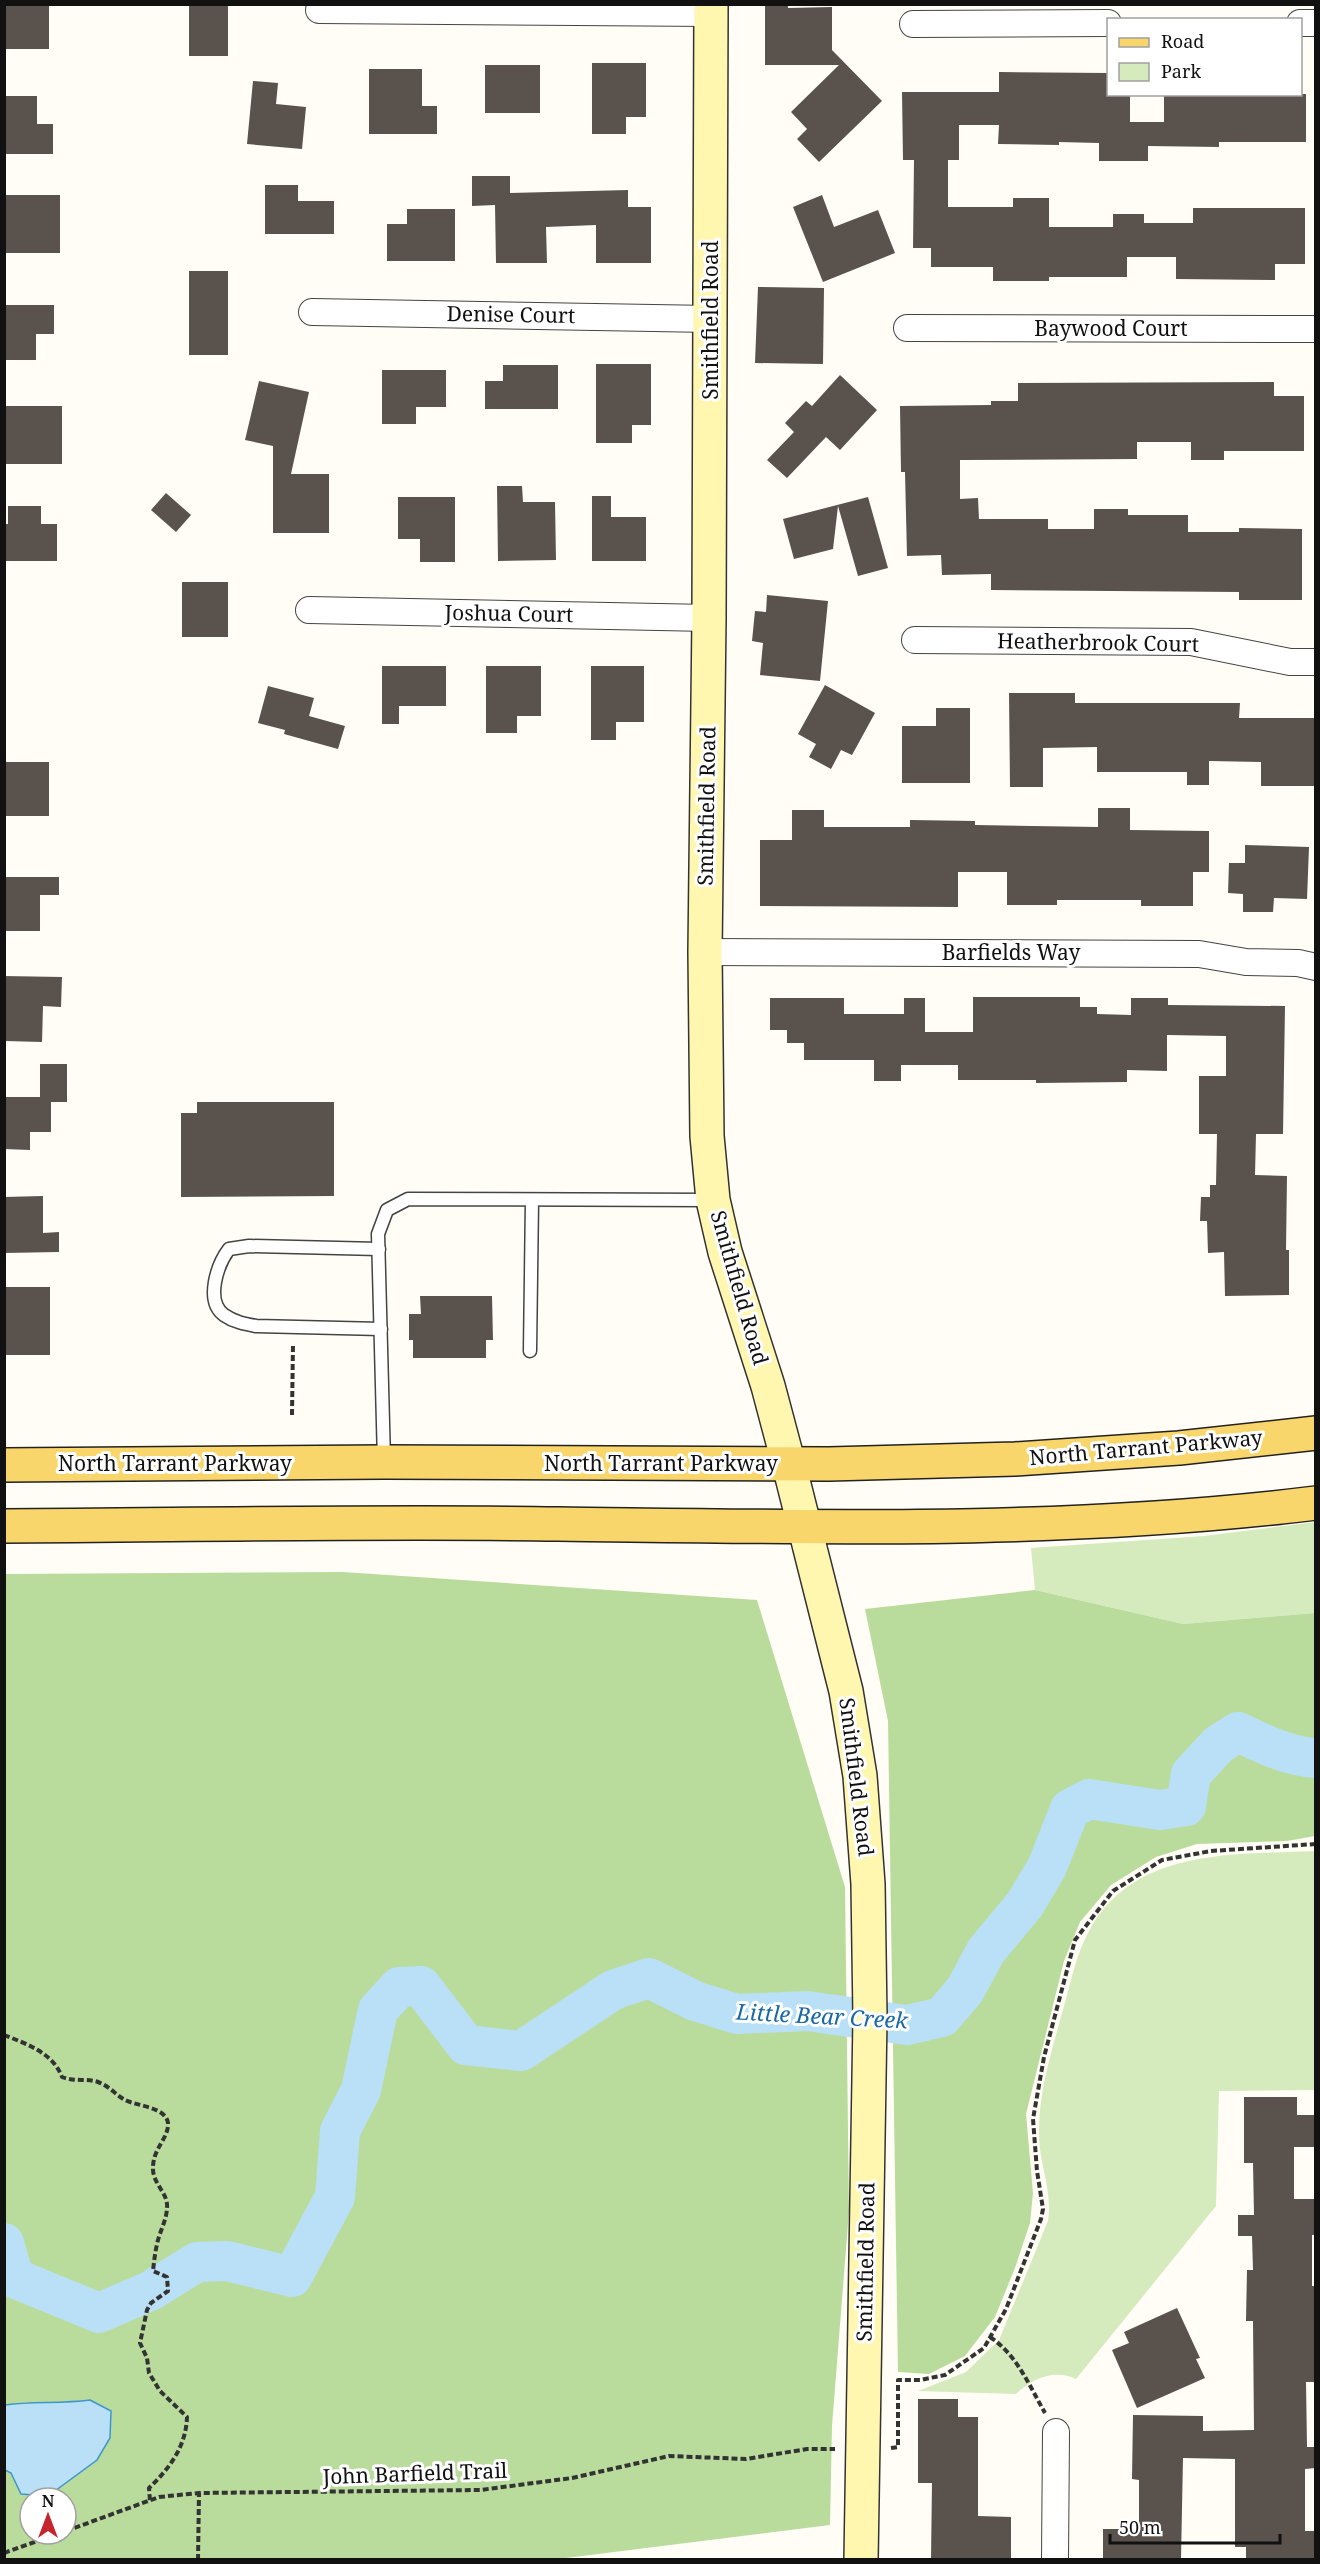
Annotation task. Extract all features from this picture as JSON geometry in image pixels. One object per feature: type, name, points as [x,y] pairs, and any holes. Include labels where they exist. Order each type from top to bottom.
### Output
[{"type":"main road","name":"Smithfield Road","points":[[711,9],[711,319],[705,952],[707,1136],[713,1200],[725,1252],[768,1386],[789,1464],[846,1691],[860,1776],[868,1884],[870,2033],[861,2559]]},
{"type":"main road","name":"North Tarrant Parkway","points":[[4,1466],[384,1462],[789,1464],[1015,1459],[1179,1448],[1316,1433]]},
{"type":"main road","points":[[4,1526],[555,1524],[804,1528],[1029,1526],[1205,1514],[1316,1503]]},
{"type":"street","points":[[319,10],[711,9]]},
{"type":"street","points":[[913,24],[1107,23]]},
{"type":"street","name":"Denise Court","points":[[312,312],[711,319]]},
{"type":"street","name":"Baywood Court","points":[[907,328],[1316,329]]},
{"type":"street","name":"Joshua Court","points":[[309,610],[709,618]]},
{"type":"street","name":"Heatherbrook Court","points":[[915,640],[1191,642],[1290,662],[1316,662]]},
{"type":"street","name":"Barfields Way","points":[[705,952],[1199,954],[1246,962],[1298,963],[1316,967]]},
{"type":"street","points":[[1055,2559],[1056,2432]]},
{"type":"lane","points":[[384,1462],[378,1234],[387,1210],[408,1199],[713,1200]]},
{"type":"lane","points":[[530,1351],[532,1200]]},
{"type":"lane","points":[[379,1249],[249,1246],[229,1249],[219,1262],[215,1281],[216,1301],[222,1314],[238,1322],[256,1326],[381,1329]]},
{"type":"path","points":[[292,1415],[293,1327]]},
{"type":"path","points":[[898,2447],[898,2380],[920,2380],[945,2375],[984,2348],[1006,2309],[1041,2219],[1043,2209],[1036,2171],[1033,2119],[1044,2057],[1075,1940],[1113,1891],[1162,1860],[1211,1851],[1316,1844]]},
{"type":"path","points":[[4,2035],[44,2054],[58,2065],[62,2077],[74,2081],[98,2082],[124,2099],[153,2108],[166,2117],[168,2122],[162,2143],[154,2155],[153,2173],[165,2197],[167,2209],[157,2243],[153,2271],[167,2277],[168,2291],[151,2303],[147,2310],[140,2343],[147,2358],[149,2373],[165,2397],[187,2417],[187,2429],[171,2464],[149,2488],[150,2500]]},
{"type":"path","points":[[990,2337],[1005,2347],[1012,2356],[1056,2432]]},
{"type":"path","name":"John Barfield Trail","points":[[78,2527],[159,2497],[199,2493],[480,2490],[572,2478],[669,2457],[747,2459],[807,2449],[840,2449]]},
{"type":"path","points":[[198,2559],[199,2493]]},
{"type":"path","points":[[4,2553],[24,2546]]},
{"type":"green space","points":[[1315,1522],[1315,1613],[1183,1624],[1035,1590],[1031,1548],[1204,1536]]},
{"type":"green space","points":[[343,1572],[757,1600],[845,1887],[849,2211],[832,2426],[830,2525],[550,2560],[5,2560],[5,1574]]},
{"type":"green space","points":[[1035,1590],[1183,1624],[1315,1613],[1315,1836],[1287,1841],[1197,1844],[1156,1857],[1111,1885],[1080,1922],[1064,1961],[1026,2114],[1033,2193],[1030,2223],[1015,2268],[995,2317],[965,2356],[929,2374],[898,2372],[888,1721],[865,1609]]},
{"type":"green space","points":[[1315,1851],[1315,2090],[1219,2091],[1216,2206],[1076,2379],[1060,2375],[1044,2377],[1029,2384],[1016,2394],[918,2391],[966,2372],[999,2340],[1048,2221],[1049,2198],[1039,2142],[1041,2099],[1055,2037],[1080,1950],[1088,1933],[1107,1905],[1131,1884],[1158,1870],[1188,1861],[1251,1853]]},
{"type":"water","points":[[90,2400],[111,2411],[110,2438],[97,2460],[62,2486],[18,2488],[11,2473],[5,2470],[5,2405]]},
{"type":"building","points":[[4,4],[49,4],[49,49],[4,49]]},
{"type":"building","points":[[189,4],[228,4],[228,56],[189,56]]},
{"type":"building","points":[[765,4],[788,4],[788,8],[832,7],[832,50],[882,101],[819,162],[797,139],[807,129],[791,112],[839,65],[765,65]]},
{"type":"building","points":[[592,63],[646,63],[646,117],[626,117],[626,134],[592,134]]},
{"type":"building","points":[[485,65],[540,65],[540,113],[485,113]]},
{"type":"building","points":[[369,69],[422,69],[422,106],[437,106],[437,134],[369,134]]},
{"type":"building","points":[[999,72],[1107,73],[1107,96],[1130,96],[1130,122],[1164,122],[1164,96],[1302,96],[1306,94],[1306,142],[1219,142],[1219,147],[1148,146],[1148,161],[1099,161],[1099,143],[998,144],[999,125],[959,125],[959,160],[948,160],[948,207],[1013,207],[1013,198],[1049,198],[1049,227],[1113,227],[1113,214],[1144,214],[1144,223],[1193,223],[1193,208],[1305,208],[1305,264],[1275,264],[1275,280],[1176,279],[1176,257],[1127,257],[1127,277],[1049,277],[1049,281],[993,281],[993,267],[931,267],[931,248],[913,248],[914,160],[903,160],[902,92],[999,92]]},
{"type":"building","points":[[253,81],[278,83],[276,104],[306,107],[302,149],[247,144]]},
{"type":"building","points":[[4,96],[37,96],[37,124],[53,124],[53,154],[4,154]]},
{"type":"building","points":[[472,176],[510,176],[510,193],[628,190],[628,207],[651,207],[651,263],[596,263],[596,225],[546,227],[547,263],[496,263],[495,205],[472,206]]},
{"type":"building","points":[[265,185],[298,185],[298,201],[334,201],[334,234],[265,234]]},
{"type":"building","points":[[4,195],[60,195],[60,253],[4,253]]},
{"type":"building","points":[[822,195],[834,227],[878,210],[895,253],[823,282],[793,207]]},
{"type":"building","points":[[407,209],[455,209],[455,261],[387,261],[387,224],[407,224]]},
{"type":"building","points":[[189,271],[228,271],[228,355],[189,355]]},
{"type":"building","points":[[758,287],[824,288],[823,364],[755,363]]},
{"type":"building","points":[[4,305],[54,305],[54,334],[36,334],[36,360],[4,360]]},
{"type":"building","points":[[596,364],[651,364],[651,425],[632,425],[632,443],[596,443]]},
{"type":"building","points":[[503,365],[558,365],[558,409],[485,409],[485,381],[503,381]]},
{"type":"building","points":[[382,370],[446,370],[446,407],[416,407],[416,424],[382,424]]},
{"type":"building","points":[[840,375],[877,410],[840,450],[826,437],[787,478],[767,460],[794,432],[785,423],[806,401],[812,406]]},
{"type":"building","points":[[259,381],[309,392],[291,474],[329,474],[329,533],[273,533],[273,446],[245,440]]},
{"type":"building","points":[[1274,382],[1274,396],[1304,396],[1304,451],[1224,451],[1224,460],[1191,460],[1191,442],[1137,442],[1137,459],[960,460],[960,499],[978,498],[979,519],[1048,519],[1048,529],[1094,529],[1094,509],[1128,509],[1128,515],[1188,515],[1188,532],[1239,532],[1239,528],[1302,529],[1302,600],[1239,600],[1239,592],[991,590],[991,574],[942,575],[941,555],[907,556],[905,472],[901,472],[900,406],[991,405],[991,401],[1018,401],[1018,383]]},
{"type":"building","points":[[4,406],[62,406],[62,464],[4,464]]},
{"type":"building","points":[[497,486],[522,486],[523,502],[555,502],[556,560],[498,561]]},
{"type":"building","points":[[166,493],[191,515],[176,532],[151,510]]},
{"type":"building","points":[[592,496],[611,496],[611,517],[646,517],[646,561],[592,561]]},
{"type":"building","points":[[398,497],[455,497],[455,562],[420,562],[420,539],[398,539]]},
{"type":"building","points":[[868,497],[888,568],[858,576],[838,506],[833,549],[794,559],[783,519]]},
{"type":"building","points":[[8,506],[41,506],[41,524],[57,524],[57,561],[4,561],[4,524],[8,524]]},
{"type":"building","points":[[182,582],[228,582],[228,637],[182,637]]},
{"type":"building","points":[[767,595],[828,601],[820,681],[760,675],[763,643],[752,641],[755,611],[766,612]]},
{"type":"building","points":[[382,666],[446,666],[446,706],[399,706],[399,724],[382,724]]},
{"type":"building","points":[[486,666],[541,666],[541,716],[517,716],[517,733],[486,733]]},
{"type":"building","points":[[591,666],[644,666],[644,722],[616,722],[616,740],[591,740]]},
{"type":"building","points":[[825,685],[875,713],[852,755],[841,750],[831,769],[809,757],[816,744],[798,734]]},
{"type":"building","points":[[268,686],[314,698],[309,716],[345,726],[338,749],[284,734],[285,730],[258,723]]},
{"type":"building","points":[[1009,693],[1075,693],[1075,703],[1240,703],[1239,718],[1316,718],[1316,786],[1261,786],[1261,762],[1209,761],[1209,785],[1187,785],[1187,772],[1097,772],[1097,747],[1043,748],[1043,787],[1010,787]]},
{"type":"building","points":[[936,708],[970,708],[970,783],[902,783],[902,726],[936,726]]},
{"type":"building","points":[[4,762],[49,762],[49,816],[4,816]]},
{"type":"building","points":[[1098,808],[1130,808],[1130,830],[1209,831],[1209,872],[1193,872],[1193,906],[1141,906],[1141,900],[1057,900],[1057,905],[1007,905],[1007,872],[958,872],[958,907],[760,906],[760,840],[792,840],[792,810],[824,810],[824,827],[910,827],[910,820],[975,821],[975,825],[1098,827]]},
{"type":"building","points":[[1245,845],[1309,847],[1307,899],[1274,898],[1273,912],[1243,912],[1243,894],[1228,893],[1229,863],[1245,863]]},
{"type":"building","points":[[4,877],[59,877],[59,895],[40,895],[40,931],[4,931]]},
{"type":"building","points":[[4,976],[62,977],[61,1007],[43,1006],[42,1042],[5,1041]]},
{"type":"building","points":[[973,997],[1080,997],[1080,1007],[1097,1007],[1097,1014],[1131,1015],[1131,998],[1168,998],[1168,1005],[1285,1006],[1283,1134],[1256,1134],[1255,1175],[1287,1176],[1286,1250],[1289,1250],[1289,1295],[1225,1296],[1224,1252],[1208,1253],[1207,1221],[1200,1221],[1201,1197],[1210,1197],[1210,1185],[1216,1185],[1217,1134],[1199,1134],[1199,1076],[1226,1076],[1226,1036],[1167,1035],[1167,1071],[1127,1070],[1127,1082],[1036,1083],[1036,1080],[958,1080],[958,1065],[901,1065],[901,1081],[874,1081],[874,1060],[804,1060],[804,1043],[787,1043],[787,1030],[770,1030],[770,998],[844,998],[844,1014],[904,1014],[904,998],[925,998],[925,1032],[973,1032]]},
{"type":"building","points":[[40,1064],[67,1064],[67,1102],[51,1102],[51,1132],[30,1132],[30,1150],[4,1149],[4,1097],[40,1097]]},
{"type":"building","points":[[197,1102],[334,1102],[334,1196],[181,1197],[181,1113],[197,1113]]},
{"type":"building","points":[[43,1196],[43,1233],[59,1232],[59,1252],[4,1253],[4,1197]]},
{"type":"building","points":[[4,1287],[50,1287],[50,1355],[4,1355]]},
{"type":"building","points":[[420,1296],[492,1296],[493,1340],[486,1340],[486,1358],[413,1358],[413,1340],[409,1340],[409,1314],[421,1314]]},
{"type":"building","points":[[1244,2097],[1297,2097],[1297,2115],[1316,2115],[1316,2147],[1294,2147],[1294,2199],[1316,2199],[1316,2235],[1312,2235],[1312,2286],[1316,2286],[1316,2382],[1306,2382],[1307,2447],[1316,2447],[1316,2468],[1305,2469],[1305,2531],[1316,2531],[1316,2559],[1246,2559],[1246,2547],[1235,2547],[1235,2459],[1183,2458],[1181,2559],[1103,2559],[1103,2529],[1139,2529],[1139,2480],[1132,2479],[1133,2415],[1203,2416],[1203,2431],[1254,2430],[1253,2321],[1246,2321],[1247,2270],[1253,2270],[1252,2236],[1238,2236],[1238,2215],[1254,2215],[1253,2163],[1244,2163]]},
{"type":"building","points":[[1177,2308],[1200,2358],[1196,2359],[1205,2378],[1137,2408],[1112,2350],[1129,2343],[1124,2332]]},
{"type":"building","points":[[918,2399],[958,2399],[958,2417],[978,2417],[978,2516],[1011,2517],[1011,2559],[931,2559],[932,2483],[918,2483]]},
{"type":"waterway","name":"Little Bear Creek","points":[[4,2243],[14,2278],[99,2313],[150,2291],[197,2262],[227,2261],[292,2277],[335,2197],[340,2131],[361,2090],[378,2010],[399,1987],[421,1986],[466,2045],[521,2051],[613,1990],[649,1978],[695,2001],[737,2014],[807,2011],[907,2025],[942,2017],[965,1990],[986,1951],[1025,1904],[1047,1867],[1070,1809],[1089,1799],[1160,1810],[1186,1806],[1191,1774],[1219,1744],[1238,1732],[1285,1752],[1316,1758]]}]
